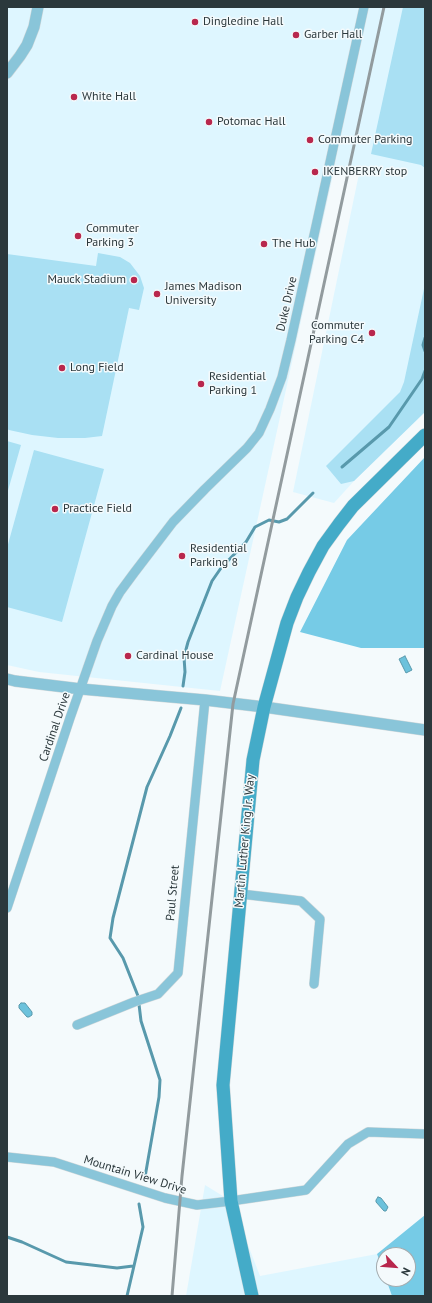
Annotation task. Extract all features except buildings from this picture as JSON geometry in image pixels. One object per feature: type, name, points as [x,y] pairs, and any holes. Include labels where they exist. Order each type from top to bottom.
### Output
[{"type":"main road","name":"Martin Luther King Jr. Way","points":[[252,1296],[231,1201],[223,1085],[253,760],[264,708],[287,623],[300,591],[323,546],[353,506],[425,435]]},
{"type":"street","points":[[7,74],[27,45],[34,27],[38,7]]},
{"type":"street","name":"Duke Drive","points":[[142,562],[173,522],[247,448],[259,433],[270,409],[282,377],[291,340],[364,7]]},
{"type":"street","name":"Cardinal Drive","points":[[7,908],[97,640],[107,616],[120,592],[142,562]]},
{"type":"street","points":[[7,679],[81,689],[205,700],[425,730]]},
{"type":"street","name":"Paul Street","points":[[77,1025],[158,994],[178,973],[205,700]]},
{"type":"street","points":[[241,894],[301,901],[320,919],[314,984]]},
{"type":"street","name":"Mountain View Drive","points":[[7,1157],[54,1162],[180,1202],[197,1205],[306,1190],[348,1144],[368,1132],[425,1134]]},
{"type":"shaded area","name":"James Madison University","points":[[8,7],[425,7],[425,412],[354,481],[334,503],[293,492],[360,169],[333,175],[220,691],[39,672],[7,665]]},
{"type":"shaded area","points":[[403,7],[425,7],[425,168],[421,165],[371,154]]},
{"type":"shaded area","name":"Long Field","points":[[98,253],[120,257],[130,263],[140,276],[144,288],[139,310],[129,308],[102,436],[85,438],[58,438],[32,435],[7,429],[7,254],[96,266]]},
{"type":"shaded area","points":[[425,284],[425,412],[354,481],[341,484],[326,466],[400,392],[404,382]]},
{"type":"shaded area","points":[[7,441],[21,445],[7,494]]},
{"type":"shaded area","name":"Practice Field","points":[[34,450],[104,469],[62,622],[7,607],[7,548]]},
{"type":"shaded area","points":[[425,457],[425,648],[361,648],[300,632],[347,540]]},
{"type":"shaded area","points":[[405,656],[412,670],[406,673],[399,659]]},
{"type":"shaded area","points":[[21,1003],[25,1003],[32,1012],[32,1015],[27,1017],[19,1008]]},
{"type":"shaded area","points":[[205,1185],[231,1201],[260,1276],[376,1254],[376,1287],[389,1287],[392,1296],[186,1296]]},
{"type":"shaded area","points":[[378,1197],[381,1198],[388,1207],[386,1211],[384,1211],[376,1202]]},
{"type":"shaded area","points":[[425,1215],[425,1296],[392,1296],[389,1287],[416,1287],[416,1247],[386,1247]]},
{"type":"waterway","points":[[425,338],[423,345],[425,351]]},
{"type":"waterway","points":[[342,467],[389,427],[422,379],[425,371]]},
{"type":"waterway","points":[[183,686],[185,672],[184,657],[188,642],[212,581],[221,568],[246,542],[255,527],[269,520],[279,522],[287,519],[313,493]]},
{"type":"waterway","points":[[145,1177],[159,1097],[160,1080],[141,1021],[138,996],[123,958],[110,938],[113,918],[147,787],[181,708]]},
{"type":"waterway","points":[[127,1296],[143,1227],[139,1204]]},
{"type":"waterway","points":[[7,1237],[22,1242],[66,1262],[117,1268],[133,1266]]},
{"type":"railway","points":[[172,1296],[182,1176],[233,704],[384,7]]},
{"type":"place","name":"Dingledine Hall","points":[[195,22]]},
{"type":"place","name":"Garber Hall","points":[[296,35]]},
{"type":"place","name":"White Hall","points":[[74,97]]},
{"type":"place","name":"Potomac Hall","points":[[209,122]]},
{"type":"place","name":"Commuter Parking","points":[[310,140]]},
{"type":"place","name":"IKENBERRY stop","points":[[315,172]]},
{"type":"place","name":"Commuter Parking 3","points":[[78,236]]},
{"type":"place","name":"The Hub","points":[[264,244]]},
{"type":"place","name":"Mauck Stadium","points":[[134,280]]},
{"type":"place","name":"James Madison University","points":[[157,294]]},
{"type":"place","name":"Commuter Parking C4","points":[[372,333]]},
{"type":"place","name":"Long Field","points":[[62,368]]},
{"type":"place","name":"Residential Parking 1","points":[[201,384]]},
{"type":"place","name":"Practice Field","points":[[55,509]]},
{"type":"place","name":"Residential Parking 8","points":[[182,556]]},
{"type":"place","name":"Cardinal House","points":[[128,656]]}]
